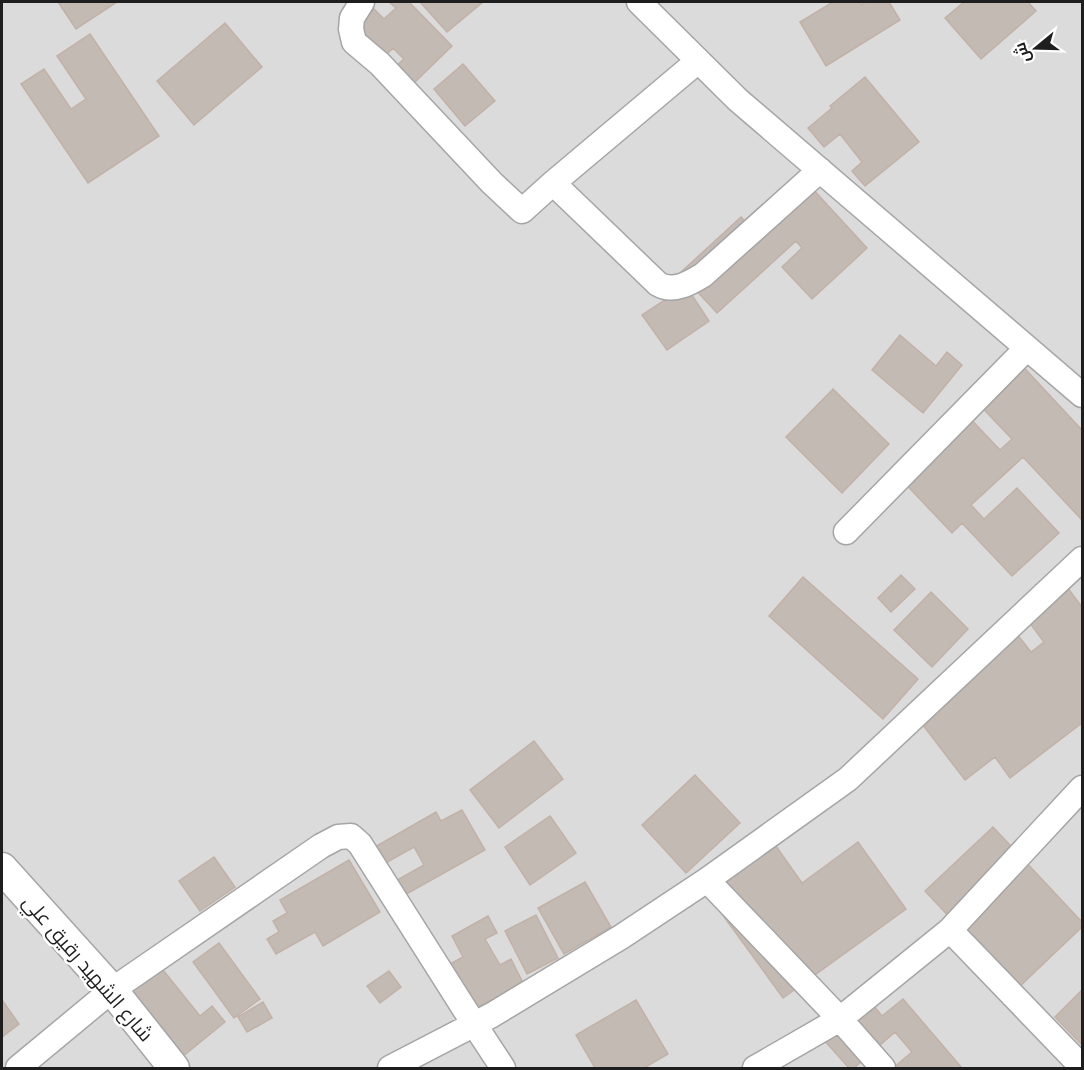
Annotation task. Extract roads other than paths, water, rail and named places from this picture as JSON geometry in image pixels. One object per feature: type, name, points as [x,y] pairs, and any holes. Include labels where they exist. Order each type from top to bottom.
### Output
[{"type":"street","points":[[362,2],[352,18],[351,29],[354,42],[380,64],[492,183],[522,211],[698,61]]},
{"type":"street","points":[[639,2],[738,100],[1083,395]]},
{"type":"street","points":[[553,183],[658,284],[670,288],[693,281],[703,275],[820,170]]},
{"type":"street","points":[[846,532],[1027,348]]},
{"type":"street","points":[[390,1068],[474,1024],[621,937],[707,880],[848,779],[1083,559]]},
{"type":"street","points":[[755,1068],[840,1019],[950,930],[1083,788]]},
{"type":"street","points":[[18,1068],[112,990],[321,846],[338,837],[351,836],[360,844],[503,1068]]},
{"type":"street","name":"شارع الشهيد رقيق علي","points":[[2,868],[112,990],[174,1068]]},
{"type":"street","points":[[707,880],[840,1019],[883,1068]]},
{"type":"street","points":[[950,930],[1083,1067]]}]
